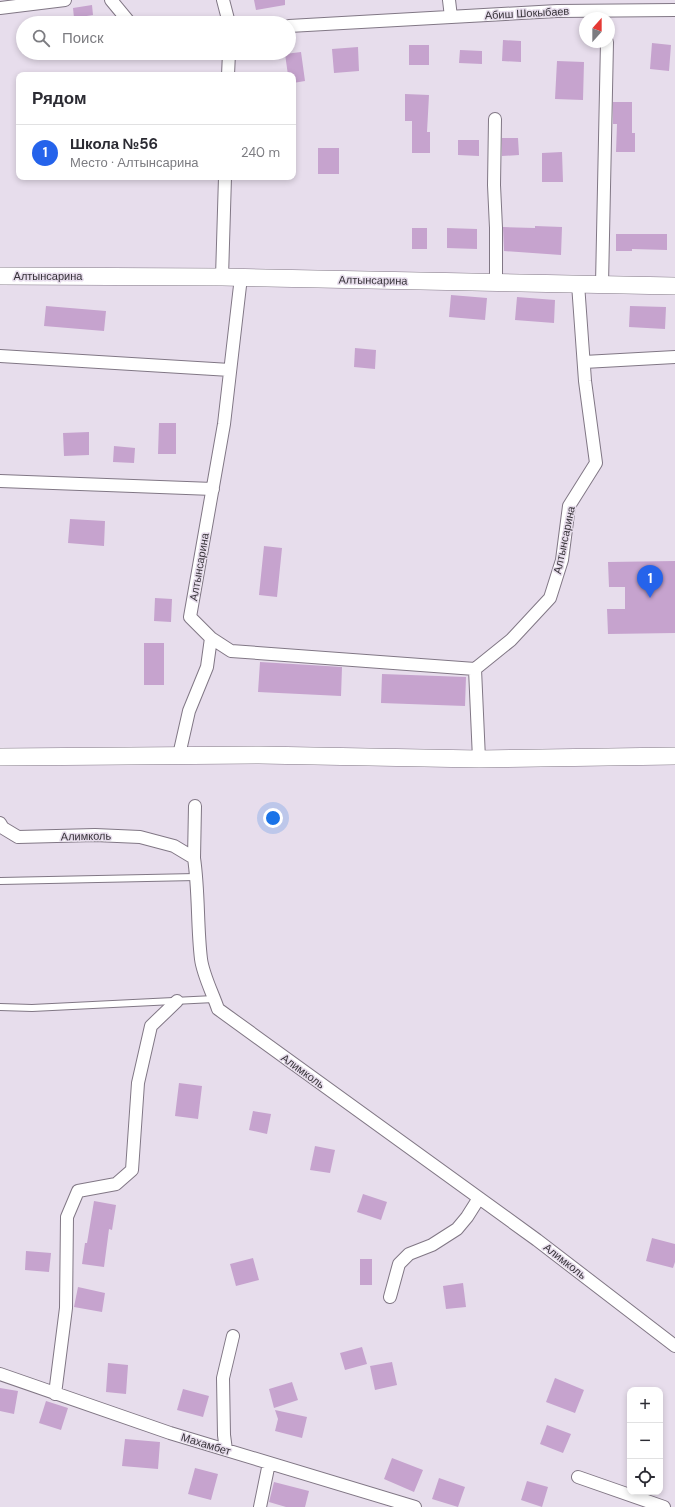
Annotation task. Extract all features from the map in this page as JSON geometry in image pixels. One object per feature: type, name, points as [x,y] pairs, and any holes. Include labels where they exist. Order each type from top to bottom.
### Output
[{"type":"main road","name":"Алтынсарина","points":[[0,276],[241,277],[675,286]]},
{"type":"main road","points":[[0,757],[179,755],[480,759],[675,756]]},
{"type":"street","points":[[0,8],[65,0]]},
{"type":"street","points":[[111,0],[124,16]]},
{"type":"street","points":[[223,0],[227,16]]},
{"type":"street","points":[[449,0],[451,17]]},
{"type":"street","name":"Абиш Шокыбаев","points":[[615,14],[675,10]]},
{"type":"street","name":"Абиш Шокыбаев","points":[[296,26],[557,11],[579,12]]},
{"type":"street","points":[[602,284],[607,48]]},
{"type":"street","points":[[228,72],[229,60]]},
{"type":"street","points":[[496,119],[494,185],[496,282]]},
{"type":"street","points":[[222,277],[225,180]]},
{"type":"street","name":"Алтынсарина","points":[[241,277],[224,424],[190,617],[211,638],[231,651],[475,669],[511,640],[550,598],[562,560],[569,506],[596,463],[584,362],[578,284]]},
{"type":"street","points":[[0,356],[230,370]]},
{"type":"street","points":[[584,362],[675,357]]},
{"type":"street","points":[[0,481],[213,489]]},
{"type":"street","points":[[179,755],[189,711],[207,667],[211,638]]},
{"type":"street","points":[[475,669],[480,759]]},
{"type":"street","points":[[194,858],[195,806]]},
{"type":"street","name":"Алимколь","points":[[0,823],[3,828],[18,837],[95,835],[140,836],[174,846],[194,858],[196,901],[202,961],[218,1009],[537,1240],[675,1346]]},
{"type":"street","points":[[55,1394],[66,1308],[67,1217],[78,1191],[116,1184],[132,1170],[138,1083],[151,1026],[177,1001]]},
{"type":"street","points":[[390,1297],[399,1264],[409,1254],[432,1245],[457,1229],[467,1217],[479,1198]]},
{"type":"street","points":[[226,1450],[224,1434],[223,1378],[233,1336]]},
{"type":"street","name":"Махамбет","points":[[0,1374],[170,1433],[415,1507]]},
{"type":"street","points":[[260,1507],[269,1463]]},
{"type":"street","points":[[578,1476],[664,1507]]},
{"type":"lane","points":[[0,881],[196,877]]},
{"type":"lane","points":[[0,1007],[32,1008],[214,999]]},
{"type":"building","points":[[254,0],[285,0],[285,5],[256,10]]},
{"type":"building","points":[[92,5],[93,15],[74,16],[73,8]]},
{"type":"building","points":[[503,40],[521,41],[521,62],[502,61]]},
{"type":"building","points":[[652,43],[671,45],[669,71],[650,69]]},
{"type":"building","points":[[409,45],[429,45],[429,65],[409,65]]},
{"type":"building","points":[[358,47],[359,71],[334,73],[332,49]]},
{"type":"building","points":[[460,50],[482,51],[482,64],[459,63]]},
{"type":"building","points":[[301,52],[305,81],[296,82],[296,72],[288,72],[286,60],[296,60],[296,53]]},
{"type":"building","points":[[557,61],[584,62],[583,100],[555,99]]},
{"type":"building","points":[[405,94],[429,95],[427,132],[430,132],[430,153],[412,153],[412,121],[405,121]]},
{"type":"building","points":[[613,102],[632,102],[632,133],[635,133],[635,152],[616,152],[617,124],[613,124]]},
{"type":"building","points":[[502,138],[518,138],[519,155],[502,156]]},
{"type":"building","points":[[458,140],[479,140],[479,156],[458,155]]},
{"type":"building","points":[[318,148],[339,148],[339,174],[318,174]]},
{"type":"building","points":[[562,152],[563,182],[542,182],[542,153]]},
{"type":"building","points":[[535,226],[562,227],[561,255],[504,251],[503,227],[535,228]]},
{"type":"building","points":[[412,228],[427,228],[427,249],[412,249]]},
{"type":"building","points":[[447,228],[477,229],[477,249],[447,248]]},
{"type":"building","points":[[616,234],[667,234],[667,250],[632,249],[632,251],[616,251]]},
{"type":"building","points":[[451,295],[487,298],[485,320],[449,317]]},
{"type":"building","points":[[517,297],[555,300],[554,323],[515,320]]},
{"type":"building","points":[[46,306],[106,311],[104,331],[44,326]]},
{"type":"building","points":[[630,306],[666,307],[665,329],[629,327]]},
{"type":"building","points":[[355,348],[376,350],[375,369],[354,367]]},
{"type":"building","points":[[159,423],[176,423],[176,454],[158,454]]},
{"type":"building","points":[[89,432],[89,455],[64,456],[63,433]]},
{"type":"building","points":[[114,446],[135,448],[134,463],[113,462]]},
{"type":"building","points":[[70,519],[105,521],[104,546],[68,543]]},
{"type":"building","points":[[264,546],[282,548],[277,597],[259,595]]},
{"type":"building","points":[[675,561],[675,633],[608,634],[607,609],[625,609],[625,587],[609,587],[608,562]]},
{"type":"building","points":[[155,598],[172,599],[171,622],[154,621]]},
{"type":"building","points":[[144,643],[164,643],[164,685],[144,685]]},
{"type":"building","points":[[260,662],[342,667],[341,696],[258,692]]},
{"type":"building","points":[[382,674],[466,677],[465,706],[381,703]]},
{"type":"building","points":[[179,1083],[202,1086],[198,1119],[175,1116]]},
{"type":"building","points":[[253,1111],[271,1114],[267,1134],[249,1130]]},
{"type":"building","points":[[315,1146],[335,1150],[330,1173],[310,1170]]},
{"type":"building","points":[[363,1194],[387,1202],[381,1220],[357,1212]]},
{"type":"building","points":[[94,1201],[116,1205],[112,1230],[109,1229],[104,1267],[82,1264]]},
{"type":"building","points":[[652,1238],[675,1244],[675,1262],[673,1268],[646,1261]]},
{"type":"building","points":[[26,1251],[51,1253],[49,1272],[25,1270]]},
{"type":"building","points":[[253,1258],[259,1280],[236,1286],[230,1264]]},
{"type":"building","points":[[360,1259],[372,1259],[372,1285],[360,1285]]},
{"type":"building","points":[[463,1283],[466,1307],[446,1309],[443,1286]]},
{"type":"building","points":[[78,1287],[105,1293],[102,1312],[74,1307]]},
{"type":"building","points":[[362,1347],[367,1364],[345,1370],[340,1353]]},
{"type":"building","points":[[392,1362],[397,1385],[375,1390],[370,1366]]},
{"type":"building","points":[[108,1363],[128,1365],[126,1394],[106,1392]]},
{"type":"building","points":[[555,1378],[584,1390],[575,1413],[546,1402]]},
{"type":"building","points":[[292,1382],[298,1400],[274,1408],[269,1389]]},
{"type":"building","points":[[0,1388],[18,1391],[14,1414],[0,1411]]},
{"type":"building","points":[[183,1389],[209,1396],[203,1417],[177,1410]]},
{"type":"building","points":[[46,1401],[68,1408],[61,1430],[39,1423]]},
{"type":"building","points":[[275,1410],[307,1417],[302,1438],[275,1431],[278,1419]]},
{"type":"building","points":[[547,1425],[571,1434],[563,1453],[540,1444]]},
{"type":"building","points":[[125,1439],[160,1442],[158,1469],[122,1466]]},
{"type":"building","points":[[392,1458],[423,1470],[414,1492],[384,1479]]},
{"type":"building","points":[[195,1468],[218,1474],[211,1500],[188,1494]]},
{"type":"building","points":[[439,1478],[465,1487],[458,1507],[432,1499]]},
{"type":"building","points":[[527,1481],[548,1487],[542,1507],[521,1500]]},
{"type":"building","points":[[274,1482],[309,1491],[305,1507],[286,1507],[269,1502]]},
{"type":"place","name":"Школа №56","points":[[650,598]]}]
